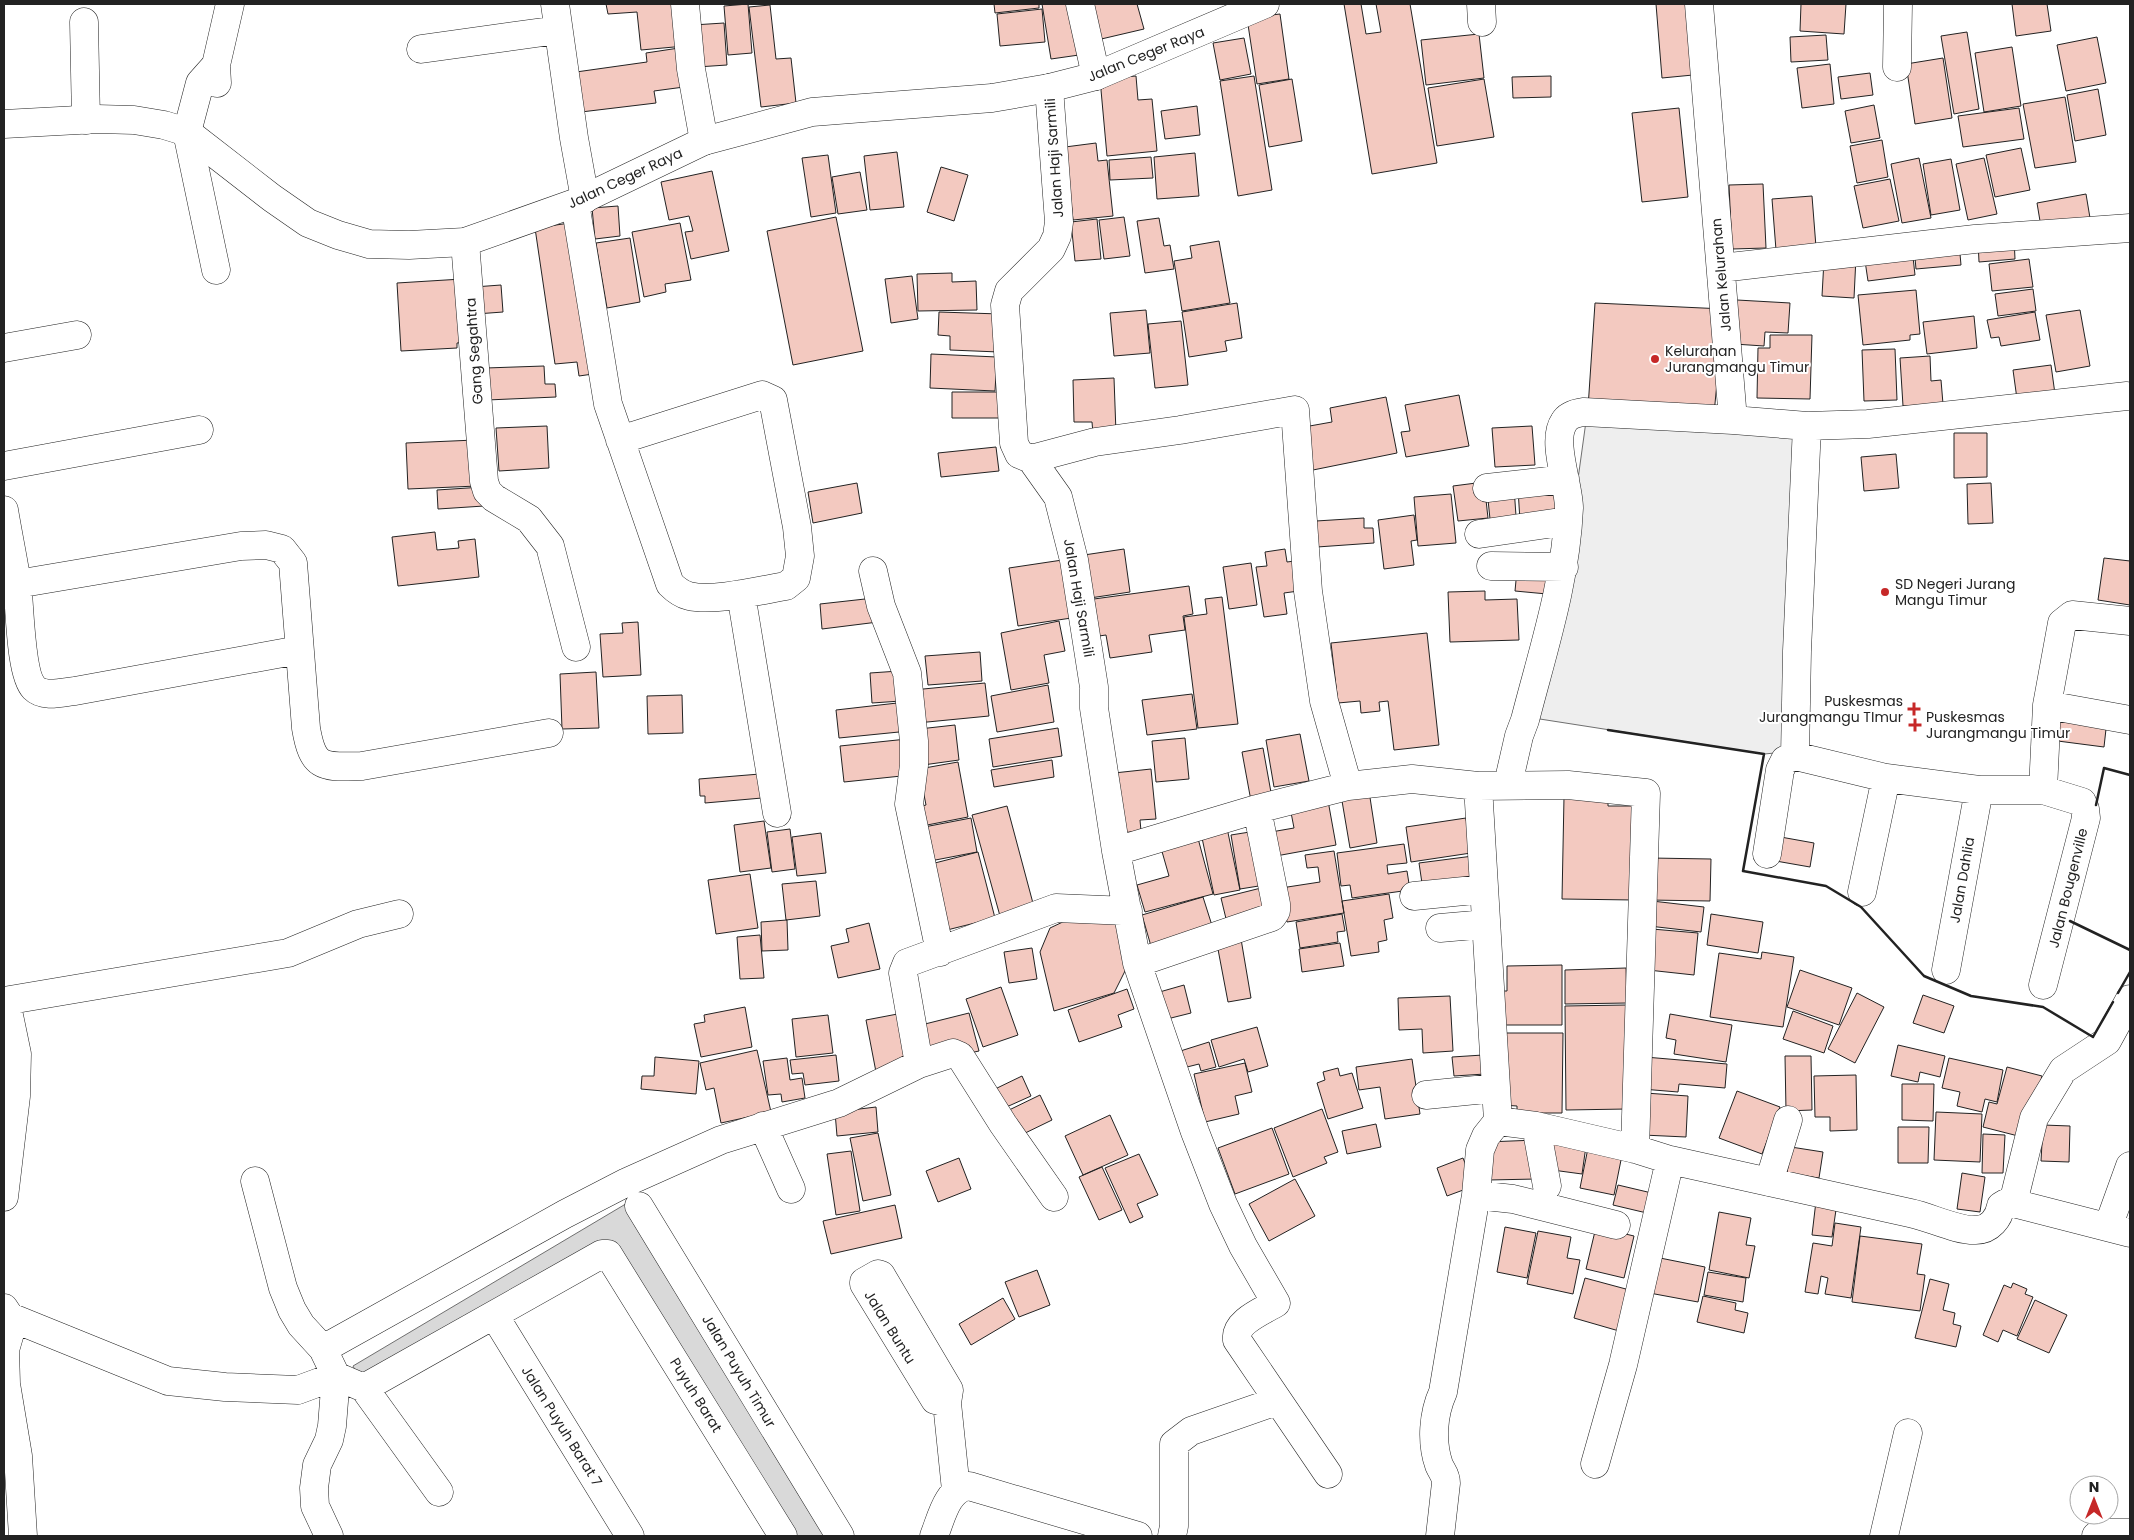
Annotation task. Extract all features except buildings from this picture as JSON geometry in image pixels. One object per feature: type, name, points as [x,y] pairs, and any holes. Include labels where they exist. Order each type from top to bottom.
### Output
[{"type":"street","points":[[216,270],[194,143],[217,90],[216,65],[230,4]]},
{"type":"street","points":[[685,4],[692,69],[704,140]]},
{"type":"street","points":[[1080,4],[1096,76]]},
{"type":"street","name":"Jalan Ceger Raya","points":[[4,124],[134,120],[164,125],[194,143],[308,223],[338,235],[369,244],[409,245],[465,242],[580,201],[704,140],[812,112],[992,98],[1049,88],[1096,76],[1265,4]]},
{"type":"street","name":"Jalan Kelurahan","points":[[1699,4],[1733,420]]},
{"type":"street","points":[[1897,68],[1898,4]]},
{"type":"street","points":[[421,49],[556,17],[608,404],[620,440],[670,584],[677,591],[690,596],[741,594],[786,586],[796,578],[800,556],[797,527],[773,400],[762,395],[620,440]]},
{"type":"street","points":[[84,22],[86,120]]},
{"type":"street","name":"Jalan Haji Sarmili","points":[[1049,88],[1059,222],[1057,236],[1051,249],[1009,291],[1005,305],[1014,443],[1019,454],[1031,459],[1058,497],[1074,560],[1094,686],[1094,708],[1116,851],[1137,963],[1195,1132],[1223,1204],[1243,1246],[1276,1303],[1251,1318],[1241,1326],[1236,1335],[1237,1340],[1276,1401]]},
{"type":"street","points":[[1722,268],[1976,239],[2130,228]]},
{"type":"street","name":"Gang Segahtra","points":[[465,242],[484,481],[487,491],[494,498],[529,518],[550,546],[576,647]]},
{"type":"street","points":[[4,348],[77,335]]},
{"type":"street","points":[[1508,784],[1518,736],[1525,720],[1564,567],[1569,505],[1559,440],[1564,422],[1574,414],[1584,412],[1807,426],[1868,424],[2127,396]]},
{"type":"street","points":[[1031,459],[1095,442],[1180,430],[1294,410],[1308,591],[1324,700],[1348,786]]},
{"type":"street","points":[[1795,752],[1796,651],[1807,426]]},
{"type":"street","points":[[4,466],[199,430]]},
{"type":"street","points":[[1487,488],[1565,479]]},
{"type":"street","points":[[4,510],[17,584],[25,667],[29,681],[35,690],[45,694],[75,691],[299,650]]},
{"type":"street","points":[[1479,534],[1568,521]]},
{"type":"street","points":[[17,584],[241,546],[266,545],[282,549],[293,563],[308,742],[318,762],[333,767],[362,766],[549,733]]},
{"type":"street","points":[[1491,566],[1564,567]]},
{"type":"street","points":[[873,571],[881,606],[907,673],[914,741],[914,765],[909,804],[940,952]]},
{"type":"street","points":[[741,594],[777,814]]},
{"type":"street","points":[[1795,752],[1886,778],[1979,790],[2043,790],[2046,705],[2062,623],[2072,615],[2130,621]]},
{"type":"street","points":[[2046,705],[2130,720]]},
{"type":"street","points":[[1767,854],[1780,770],[1785,760],[1795,752]]},
{"type":"street","points":[[1862,892],[1886,778]]},
{"type":"street","points":[[1116,851],[1257,809],[1348,786],[1412,779],[1478,786],[1508,784],[1568,785],[1646,793],[1635,1149]]},
{"type":"street","points":[[1440,1536],[1446,1477],[1440,1467],[1436,1452],[1435,1421],[1437,1405],[1444,1392],[1476,1195],[1480,1150],[1486,1136],[1498,1121],[1478,786]]},
{"type":"street","name":"Jalan Dahlia","points":[[1946,970],[1979,790]]},
{"type":"street","name":"Jalan Bougenville","points":[[2043,790],[2082,802],[2086,818],[2043,985]]},
{"type":"street","points":[[1137,963],[1272,917],[1276,911],[1276,904],[1257,809]]},
{"type":"street","points":[[1414,896],[1484,889]]},
{"type":"street","points":[[920,1064],[903,973],[907,963],[915,958],[940,952],[1056,908],[1128,911]]},
{"type":"street","points":[[4,1197],[16,1096],[17,1054],[5,1001],[288,953],[358,924],[399,914]]},
{"type":"street","points":[[1440,928],[1486,924]]},
{"type":"street","points":[[2013,1203],[2034,1118],[2062,1070],[2107,1041],[2130,999]]},
{"type":"street","points":[[323,1349],[565,1214],[627,1182],[721,1140],[839,1103],[920,1064],[953,1053],[960,1056],[1003,1124],[1054,1197]]},
{"type":"street","points":[[1426,1095],[1496,1088]]},
{"type":"street","points":[[1769,1182],[1788,1120]]},
{"type":"street","points":[[1498,1121],[1536,1126],[1635,1149],[1670,1160],[1916,1214],[1966,1229],[1977,1230],[1988,1227],[1994,1222],[1999,1215],[2001,1206],[2006,1203],[2013,1203],[2119,1230],[2130,1166]]},
{"type":"street","points":[[763,1126],[791,1189]]},
{"type":"street","points":[[1536,1126],[1546,1186]]},
{"type":"street","points":[[1595,1464],[1623,1365],[1670,1160]]},
{"type":"street","points":[[254,1182],[283,1288],[292,1310],[301,1325],[323,1349],[336,1376],[332,1426],[329,1440],[317,1465],[314,1488],[315,1506],[329,1536]]},
{"type":"street","points":[[1476,1195],[1513,1199],[1616,1224]]},
{"type":"street","name":"Jalan Puyuh Timur","points":[[639,1206],[840,1536]]},
{"type":"street","name":"Puyuh Barat","points":[[494,1315],[602,1254],[608,1254],[783,1536]]},
{"type":"street","points":[[23,1536],[18,1456],[6,1384],[5,1350],[9,1313],[168,1381],[225,1387],[298,1390],[336,1376],[364,1388],[439,1492]]},
{"type":"street","points":[[364,1388],[494,1315]]},
{"type":"street","name":"Jalan Puyuh Barat 7","points":[[494,1315],[630,1536]]},
{"type":"street","points":[[1172,1536],[1174,1526],[1174,1444],[1192,1431],[1276,1401],[1328,1474]]},
{"type":"street","points":[[947,1403],[956,1490]]},
{"type":"street","points":[[1884,1536],[1908,1433]]},
{"type":"street","points":[[934,1536],[950,1498],[956,1490],[969,1486],[1138,1536]]},
{"type":"street","points":[[2096,1536],[2109,1533],[2130,1533]]},
{"type":"shaded area","points":[[1587,414],[1811,429],[1797,751],[1764,754],[1527,717],[1565,573]]},
{"type":"shaded area","points":[[629,1202],[829,1536],[794,1536],[612,1241],[363,1387],[353,1366]]},
{"type":"wall","points":[[1608,730],[1764,754],[1743,871],[1826,886],[1861,907],[1924,976],[1971,996],[2043,1007],[2093,1037],[2113,1002]]},
{"type":"wall","points":[[2096,805],[2104,768],[2130,775]]},
{"type":"wall","points":[[2070,921],[2130,950]]},
{"type":"wall","points":[[2118,993],[2130,972]]},
{"type":"place","name":"Kelurahan Jurangmangu Timur","points":[[1655,359]]},
{"type":"place","name":"SD Negeri Jurang Mangu Timur","points":[[1885,592]]},
{"type":"place","name":"Puskesmas Jurangmangu TImur","points":[[1914,709]]},
{"type":"place","name":"Puskesmas Jurangmangu Timur","points":[[1915,725]]}]
